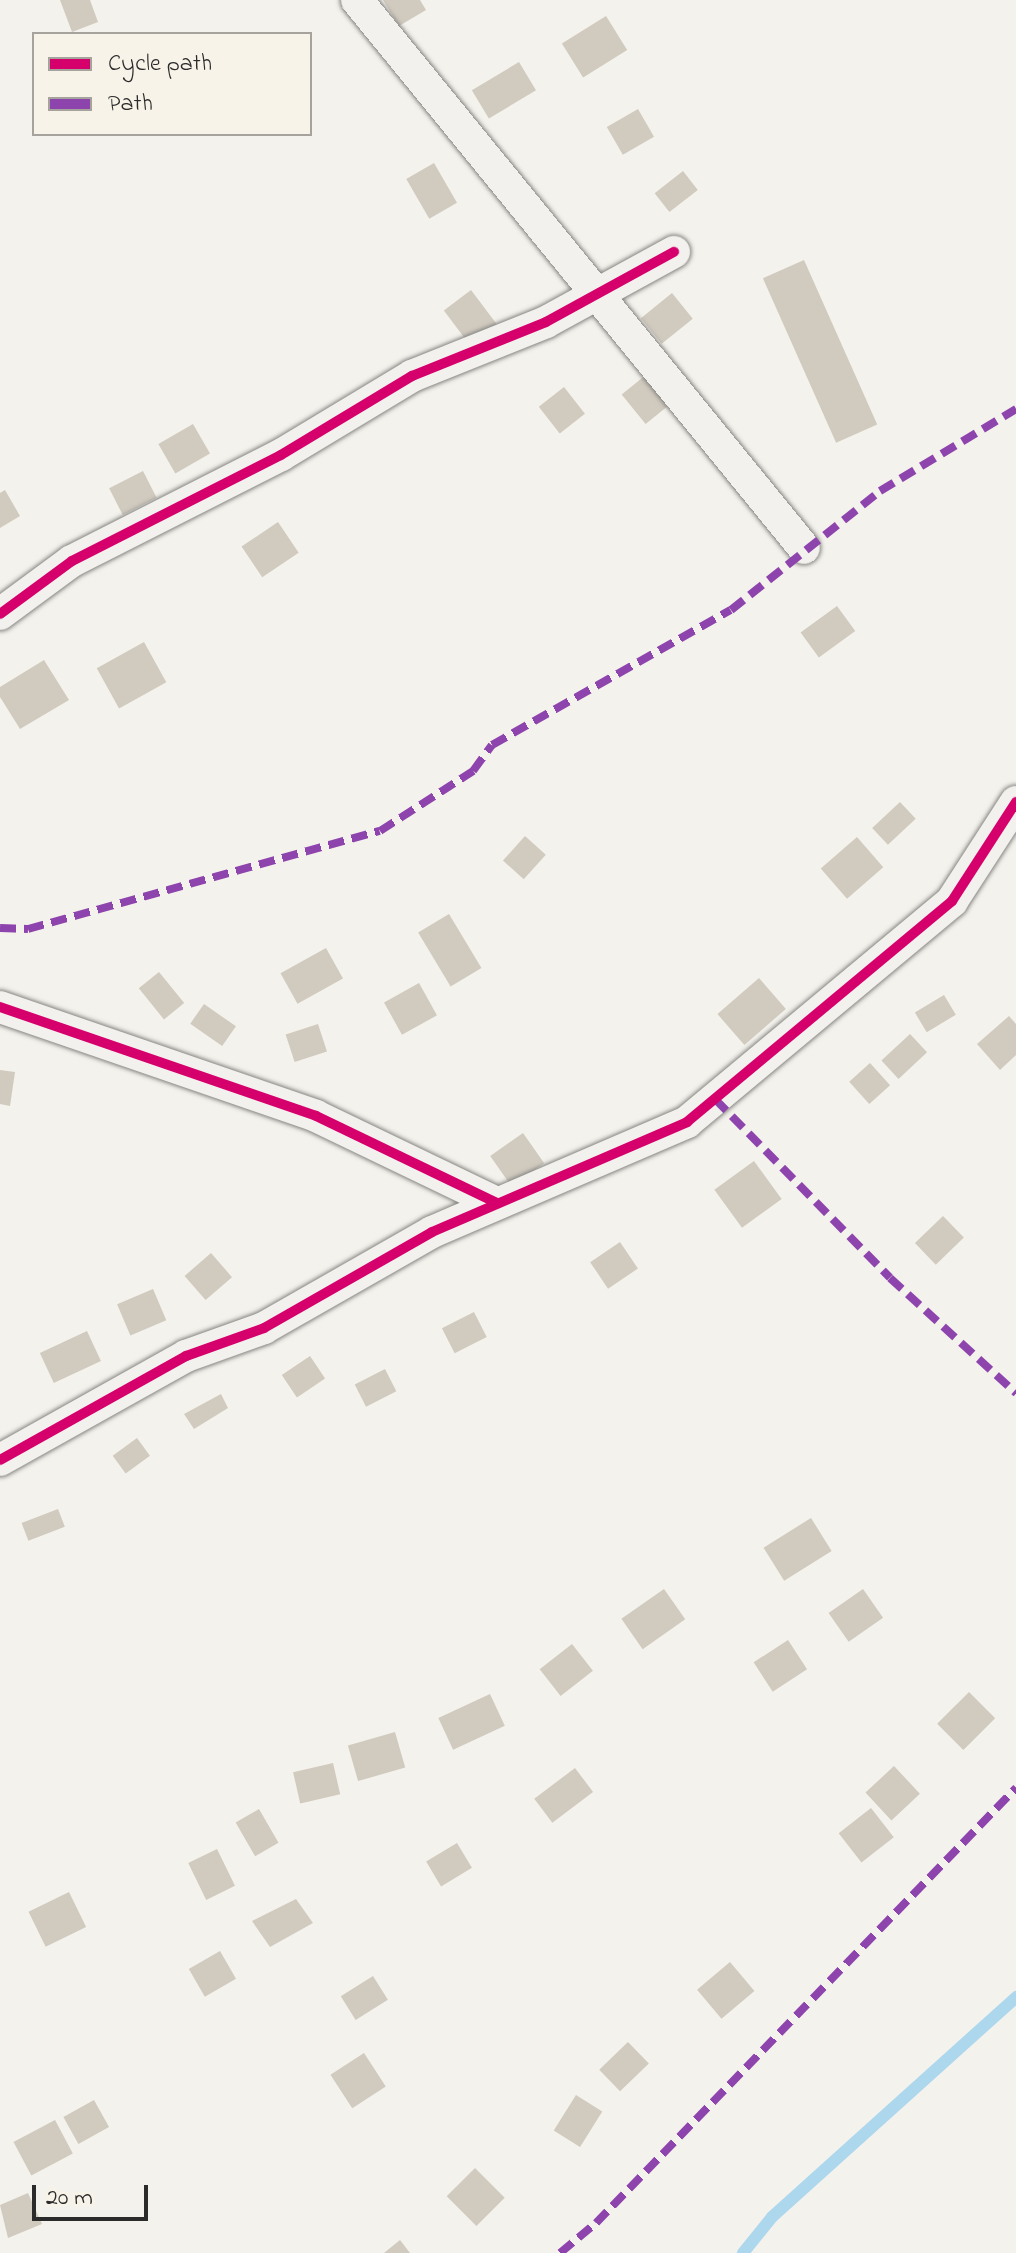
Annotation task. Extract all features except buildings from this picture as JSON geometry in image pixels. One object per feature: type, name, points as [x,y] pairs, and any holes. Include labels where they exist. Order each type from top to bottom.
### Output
[{"type":"street","points":[[357,0],[804,548]]},
{"type":"street","points":[[0,614],[72,561],[281,455],[412,376],[546,322],[674,252]]},
{"type":"street","points":[[0,1460],[186,1356],[264,1328],[432,1232],[687,1122],[952,901],[1016,802]]},
{"type":"street","points":[[0,1007],[316,1116],[497,1203]]},
{"type":"waterway","points":[[743,2253],[772,2217],[1016,1997]]},
{"type":"marked path","points":[[0,928],[28,929],[380,831],[473,771],[492,745],[731,610],[880,491],[1016,409]]},
{"type":"marked path","points":[[715,1099],[890,1278],[1016,1393]]},
{"type":"marked path","points":[[560,2253],[596,2223],[1016,1788]]},
{"type":"cycle path","points":[[0,614],[72,561],[281,455],[412,376],[546,322],[674,252]]},
{"type":"cycle path","points":[[0,1460],[186,1356],[264,1328],[432,1232],[687,1122],[952,901],[1016,802]]},
{"type":"cycle path","points":[[0,1007],[316,1116],[497,1203]]}]
